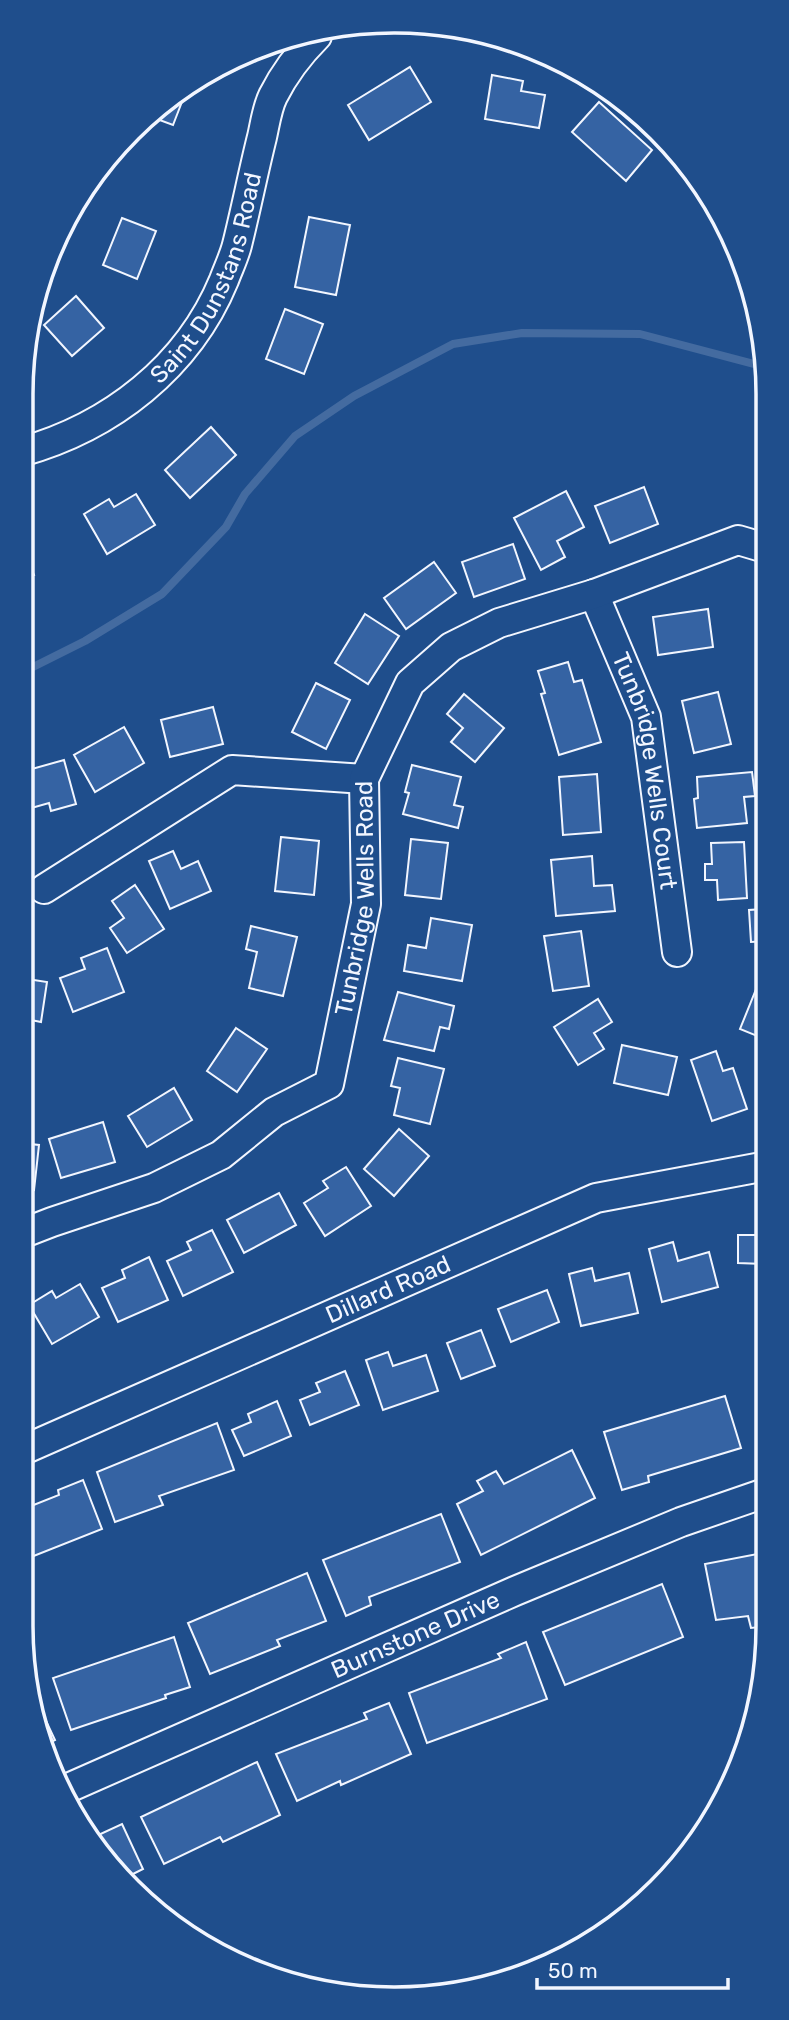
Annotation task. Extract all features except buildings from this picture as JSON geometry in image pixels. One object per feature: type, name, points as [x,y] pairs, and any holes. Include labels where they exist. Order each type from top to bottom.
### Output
[{"type":"street","name":"Saint Dunstans Road","points":[[33,448],[68,436],[102,419],[134,398],[162,373],[188,344],[215,301],[236,248],[272,98],[291,67],[311,43]]},
{"type":"street","name":"Tunbridge Wells Road","points":[[33,1230],[165,1182],[221,1155],[274,1112],[329,1084],[366,904],[364,779],[410,682],[451,647],[499,623],[594,594],[738,540],[756,545]]},
{"type":"street","name":"Tunbridge Wells Court","points":[[594,594],[646,717],[677,952]]},
{"type":"street","points":[[44,889],[232,770],[364,779]]},
{"type":"street","name":"Dillard Road","points":[[33,1446],[596,1198],[756,1167]]},
{"type":"street","name":"Burnstone Drive","points":[[71,1786],[514,1591],[681,1522],[756,1496]]},
{"type":"waterway","points":[[33,667],[85,641],[162,594],[226,527],[245,494],[295,436],[354,396],[453,344],[522,333],[640,334],[754,364]]}]
